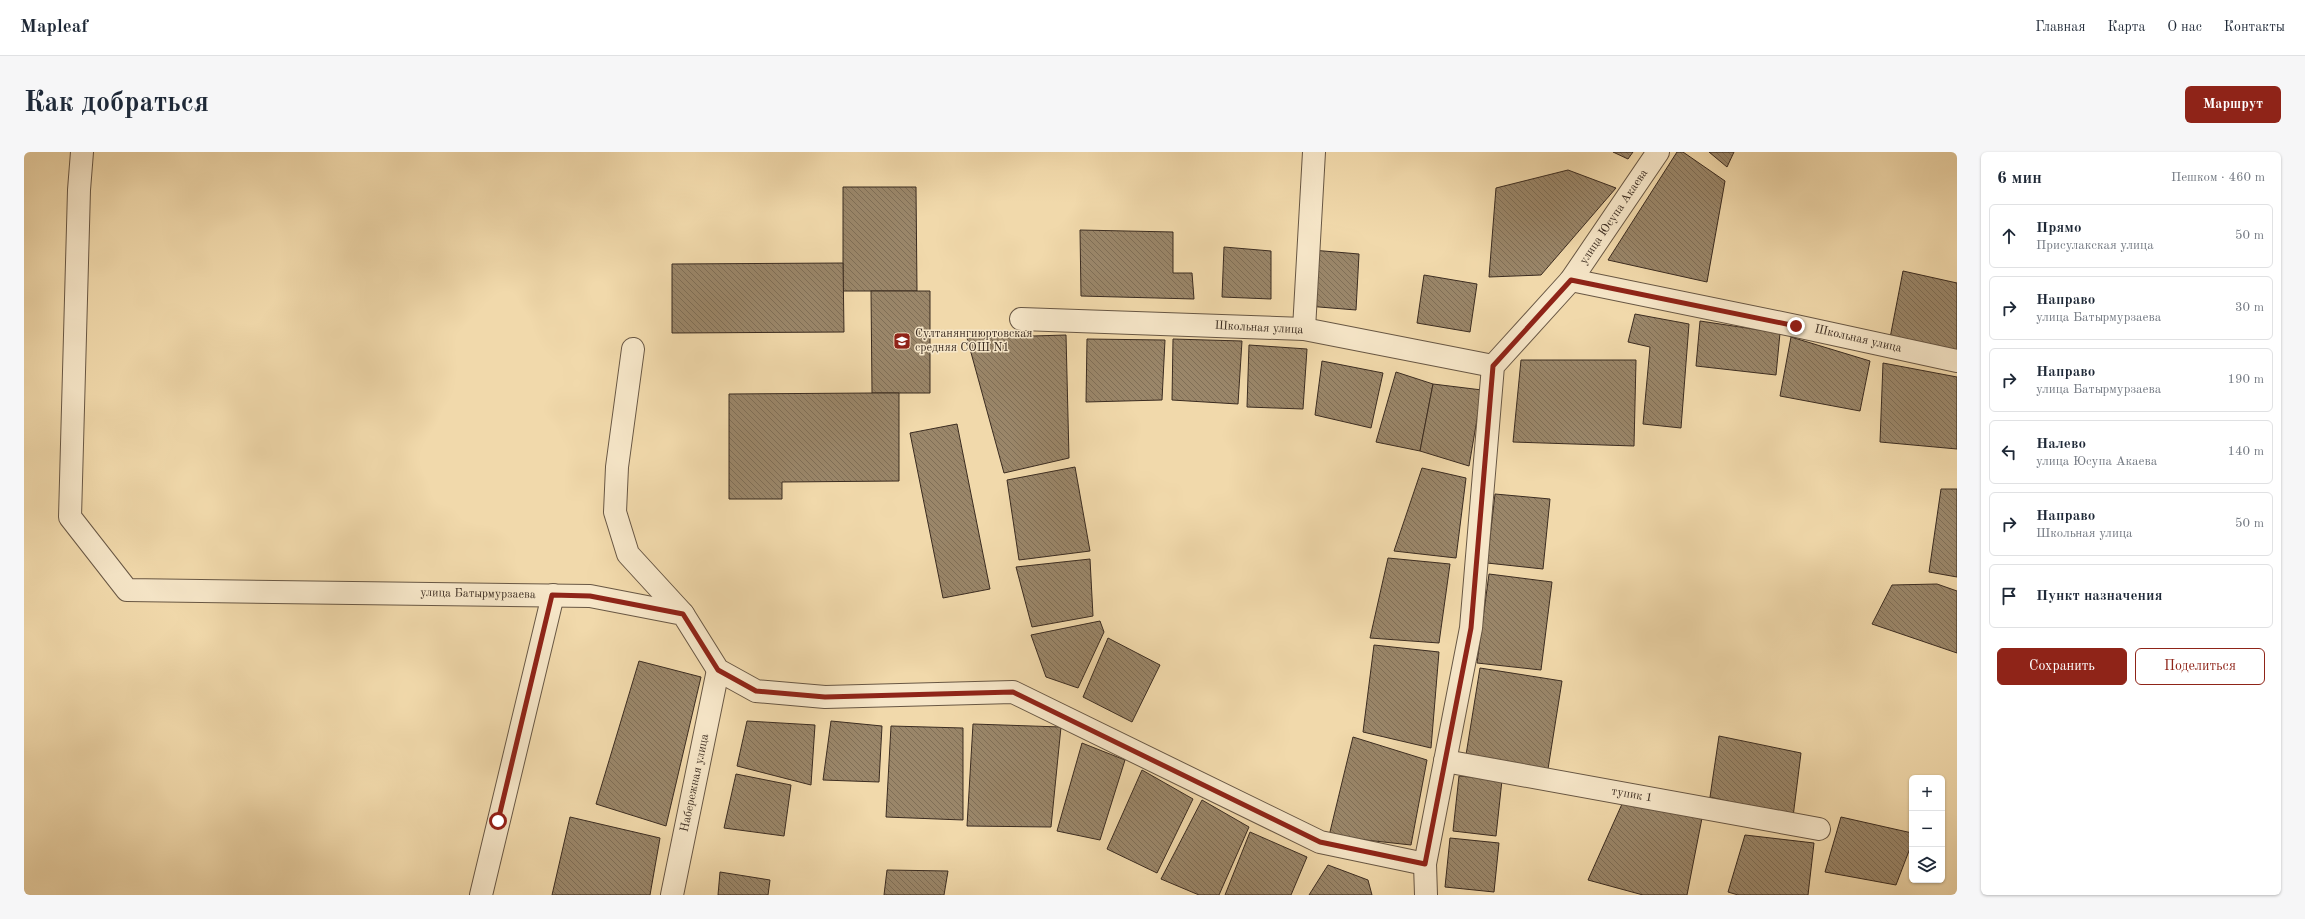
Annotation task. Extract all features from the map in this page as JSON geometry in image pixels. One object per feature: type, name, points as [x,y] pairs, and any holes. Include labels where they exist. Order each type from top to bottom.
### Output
[{"type":"street","name":"улица Батырмурзаева","points":[[82,152],[79,190],[70,517],[127,590],[590,596],[683,614]]},
{"type":"street","points":[[1304,329],[1314,152]]},
{"type":"street","name":"улица Юсупа Акаева","points":[[1493,366],[1571,280],[1658,152]]},
{"type":"street","name":"Школьная улица","points":[[1571,280],[1957,361]]},
{"type":"street","name":"Школьная улица","points":[[1021,319],[1304,329],[1493,366]]},
{"type":"street","points":[[633,349],[617,467],[615,512],[628,554],[683,614],[718,670],[756,691],[825,697],[1013,692],[1320,842],[1425,864]]},
{"type":"street","points":[[1426,895],[1425,864],[1471,628],[1493,366]]},
{"type":"street","points":[[481,895],[552,595]]},
{"type":"street","name":"Набережная улица","points":[[672,895],[718,670]]},
{"type":"street","name":"тупик 1","points":[[1445,761],[1819,829]]},
{"type":"building","points":[[1613,152],[1633,152],[1628,159]]},
{"type":"building","points":[[1677,152],[1683,152],[1725,181],[1707,282],[1608,260]]},
{"type":"building","points":[[1709,152],[1734,152],[1727,167]]},
{"type":"building","points":[[1568,170],[1616,188],[1541,275],[1489,277],[1496,188]]},
{"type":"building","points":[[843,187],[916,187],[917,291],[843,291]]},
{"type":"building","points":[[1080,230],[1173,232],[1173,273],[1192,273],[1194,299],[1081,296]]},
{"type":"building","points":[[1224,247],[1271,251],[1271,299],[1222,297]]},
{"type":"building","points":[[1312,250],[1359,254],[1356,310],[1307,306]]},
{"type":"building","points":[[843,263],[844,332],[672,333],[672,264]]},
{"type":"building","points":[[1903,271],[1957,283],[1957,351],[1890,338]]},
{"type":"building","points":[[1424,275],[1477,284],[1470,332],[1417,323]]},
{"type":"building","points":[[871,291],[930,291],[930,393],[872,393]]},
{"type":"building","points":[[1635,314],[1689,324],[1681,428],[1643,424],[1650,347],[1628,342]]},
{"type":"building","points":[[1700,321],[1780,333],[1776,375],[1696,366]]},
{"type":"building","points":[[1066,335],[1069,458],[1004,473],[967,338]]},
{"type":"building","points":[[1791,337],[1870,361],[1860,411],[1780,396]]},
{"type":"building","points":[[1087,339],[1165,340],[1162,400],[1086,402]]},
{"type":"building","points":[[1173,339],[1242,341],[1238,404],[1172,400]]},
{"type":"building","points":[[1249,345],[1307,349],[1303,409],[1247,407]]},
{"type":"building","points":[[1521,360],[1636,360],[1634,446],[1513,442]]},
{"type":"building","points":[[1322,361],[1383,373],[1371,428],[1315,415]]},
{"type":"building","points":[[1883,363],[1957,377],[1957,449],[1880,442]]},
{"type":"building","points":[[1396,372],[1433,384],[1420,451],[1376,442]]},
{"type":"building","points":[[1433,384],[1482,390],[1469,466],[1420,451]]},
{"type":"building","points":[[899,393],[899,481],[782,482],[782,499],[729,499],[729,394]]},
{"type":"building","points":[[957,424],[990,589],[943,598],[910,433]]},
{"type":"building","points":[[1075,467],[1090,551],[1019,560],[1007,480]]},
{"type":"building","points":[[1422,468],[1466,478],[1456,558],[1394,551]]},
{"type":"building","points":[[1941,489],[1957,489],[1957,577],[1929,572]]},
{"type":"building","points":[[1495,494],[1550,499],[1543,569],[1487,563]]},
{"type":"building","points":[[1388,558],[1450,564],[1439,643],[1370,638]]},
{"type":"building","points":[[1090,559],[1093,616],[1032,627],[1016,567]]},
{"type":"building","points":[[1489,574],[1552,582],[1541,670],[1477,663]]},
{"type":"building","points":[[1937,584],[1957,591],[1957,653],[1872,624],[1892,585]]},
{"type":"building","points":[[1100,621],[1104,632],[1078,688],[1046,677],[1031,635]]},
{"type":"building","points":[[1108,638],[1160,665],[1132,722],[1083,697]]},
{"type":"building","points":[[1374,645],[1439,652],[1431,748],[1363,732]]},
{"type":"building","points":[[639,661],[701,677],[666,826],[596,804]]},
{"type":"building","points":[[1480,668],[1562,681],[1548,769],[1466,755]]},
{"type":"building","points":[[747,721],[815,725],[811,785],[737,766]]},
{"type":"building","points":[[831,721],[882,726],[879,782],[823,780]]},
{"type":"building","points":[[973,724],[1061,727],[1051,827],[967,826]]},
{"type":"building","points":[[891,726],[963,728],[963,820],[886,817]]},
{"type":"building","points":[[1719,736],[1801,753],[1793,817],[1710,797]]},
{"type":"building","points":[[1353,737],[1427,760],[1411,845],[1329,836]]},
{"type":"building","points":[[1082,743],[1125,760],[1100,840],[1057,831]]},
{"type":"building","points":[[1142,770],[1193,799],[1157,873],[1107,849]]},
{"type":"building","points":[[736,774],[791,785],[784,836],[724,828]]},
{"type":"building","points":[[1459,776],[1502,780],[1496,836],[1453,831]]},
{"type":"building","points":[[1202,800],[1249,827],[1219,895],[1199,895],[1161,879]]},
{"type":"building","points":[[1622,804],[1702,818],[1687,895],[1643,895],[1588,880]]},
{"type":"building","points":[[570,817],[660,838],[650,895],[552,895]]},
{"type":"building","points":[[1841,817],[1909,832],[1909,851],[1896,885],[1825,872]]},
{"type":"building","points":[[1250,832],[1307,857],[1291,895],[1225,895]]},
{"type":"building","points":[[1745,835],[1814,843],[1808,895],[1738,895],[1728,892]]},
{"type":"building","points":[[1450,838],[1499,843],[1494,892],[1445,887]]},
{"type":"building","points":[[1328,865],[1368,880],[1372,895],[1309,895]]},
{"type":"building","points":[[887,870],[948,871],[944,895],[884,895]]},
{"type":"building","points":[[720,872],[770,880],[768,895],[718,895]]},
{"type":"place","name":"Султанянгиюртовская средняя СОШ N1","points":[[902,341]]},
{"type":"route","points":[[498,821],[534,678],[552,595],[590,596],[683,614],[718,670],[756,691],[825,697],[1013,692],[1320,842],[1425,864],[1471,628],[1493,366],[1571,280],[1796,326]]}]
